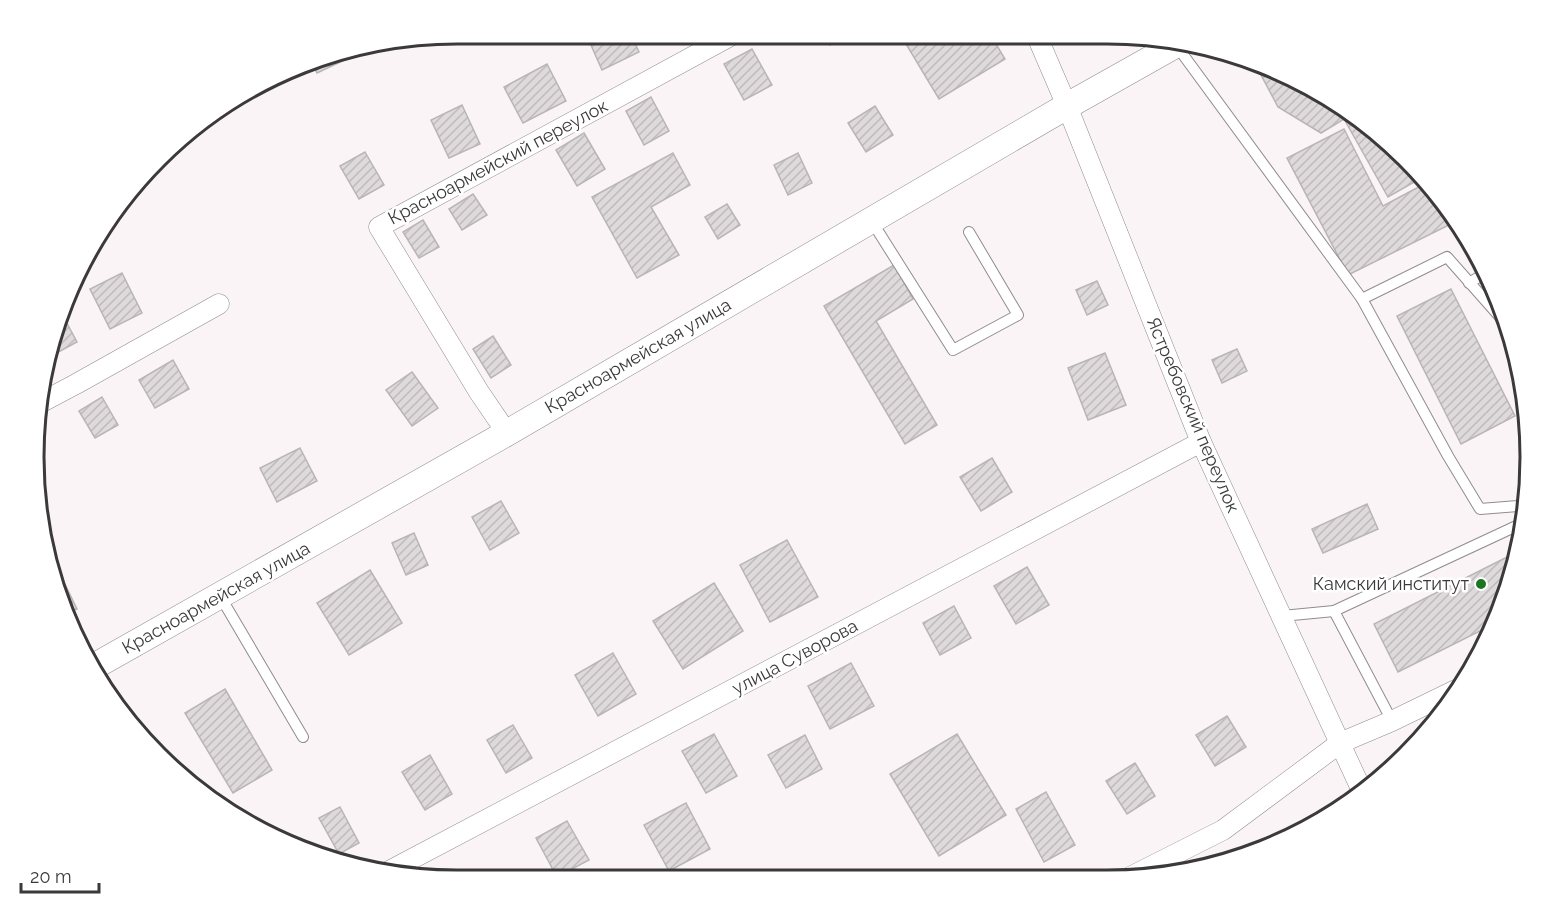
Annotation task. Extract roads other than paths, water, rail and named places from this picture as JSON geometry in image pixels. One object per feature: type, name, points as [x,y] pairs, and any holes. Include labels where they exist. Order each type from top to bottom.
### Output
[{"type":"street","name":"Красноармейский переулок","points":[[507,433],[479,392],[379,227],[716,44]]},
{"type":"street","name":"Ястребовский переулок","points":[[1040,44],[1201,442],[1359,784]]},
{"type":"street","name":"Красноармейская улица","points":[[99,664],[507,433],[1169,48]]},
{"type":"street","points":[[48,399],[219,304]]},
{"type":"street","name":"улица Суворова","points":[[399,865],[1201,442]]},
{"type":"street","points":[[1149,867],[1223,830],[1340,743],[1444,696]]},
{"type":"lane","points":[[1181,50],[1362,299],[1448,456],[1480,509],[1517,507]]},
{"type":"lane","points":[[871,220],[953,350],[1018,315],[969,232]]},
{"type":"lane","points":[[1362,299],[1447,257],[1494,310]]},
{"type":"lane","points":[[1469,283],[1479,277]]},
{"type":"lane","points":[[1282,616],[1334,611],[1514,527]]},
{"type":"lane","points":[[220,595],[303,737]]},
{"type":"lane","points":[[1334,611],[1392,721]]},
{"type":"place","name":"Камский институт","points":[[1481,584]]}]
